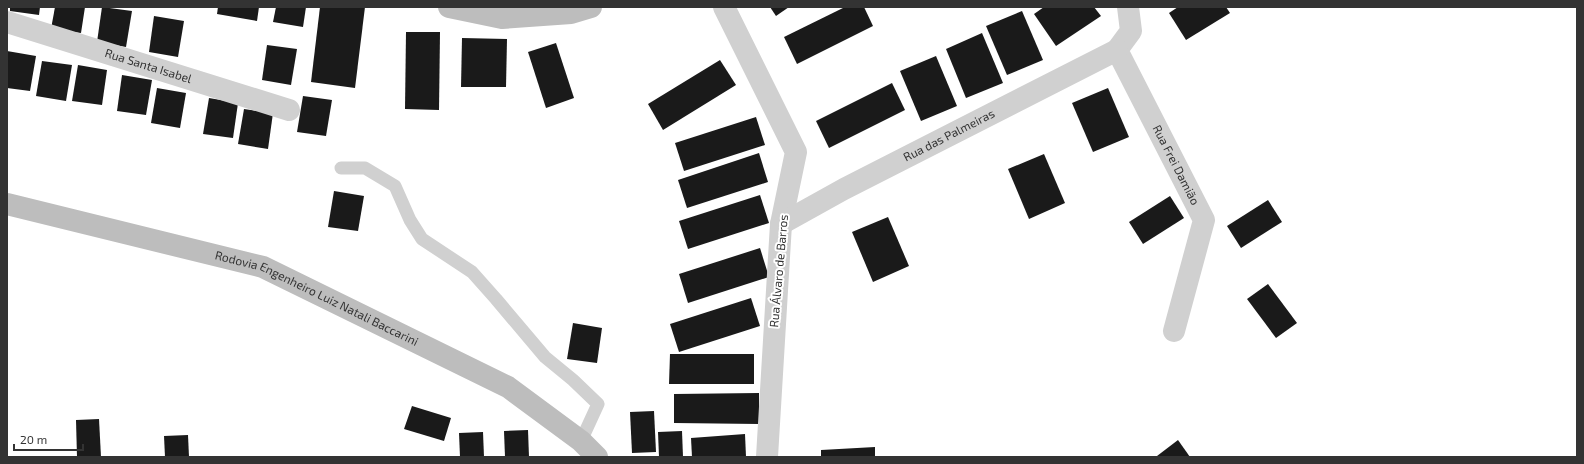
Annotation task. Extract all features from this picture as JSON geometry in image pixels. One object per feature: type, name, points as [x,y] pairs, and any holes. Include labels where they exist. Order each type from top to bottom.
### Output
[{"type":"main road","points":[[449,7],[500,13],[571,12],[591,7]]},
{"type":"main road","name":"Rodovia Engenheiro Luiz Natali Baccarini","points":[[7,204],[263,267],[508,387],[581,441],[597,457]]},
{"type":"street","name":"Rua Álvaro de Barros","points":[[724,7],[796,152],[782,224],[766,457]]},
{"type":"street","points":[[1117,50],[1132,31],[1128,7]]},
{"type":"street","name":"Rua Santa Isabel","points":[[7,22],[289,110]]},
{"type":"street","name":"Rua das Palmeiras","points":[[782,224],[844,189],[1117,50]]},
{"type":"street","name":"Rua Frei Damião","points":[[1117,50],[1204,220],[1174,331]]},
{"type":"lane","points":[[341,168],[365,168],[395,186],[410,220],[422,239],[472,272],[496,298],[545,358],[573,380],[598,404],[581,441]]},
{"type":"building","points":[[10,7],[40,7],[39,15],[10,11]]},
{"type":"building","points":[[55,7],[85,7],[81,33],[51,29]]},
{"type":"building","points":[[102,7],[132,11],[126,47],[97,42]]},
{"type":"building","points":[[218,7],[259,7],[257,21],[217,14]]},
{"type":"building","points":[[276,7],[306,7],[303,27],[273,22]]},
{"type":"building","points":[[320,7],[365,7],[355,88],[311,82]]},
{"type":"building","points":[[770,7],[789,7],[776,16]]},
{"type":"building","points":[[845,7],[864,7],[873,26],[797,64],[784,37]]},
{"type":"building","points":[[1044,7],[1094,7],[1101,16],[1056,46],[1034,14]]},
{"type":"building","points":[[1178,7],[1226,7],[1230,13],[1186,40],[1169,13]]},
{"type":"building","points":[[1022,11],[1043,60],[1007,75],[986,26]]},
{"type":"building","points":[[154,16],[184,21],[178,57],[149,52]]},
{"type":"building","points":[[406,32],[440,32],[439,110],[405,109]]},
{"type":"building","points":[[982,33],[1003,83],[966,98],[946,49]]},
{"type":"building","points":[[462,38],[507,39],[506,87],[461,87]]},
{"type":"building","points":[[556,43],[574,98],[546,108],[528,52]]},
{"type":"building","points":[[267,45],[297,49],[291,85],[262,80]]},
{"type":"building","points":[[7,51],[36,56],[30,91],[7,88]]},
{"type":"building","points":[[936,56],[957,106],[921,121],[900,71]]},
{"type":"building","points":[[720,60],[736,85],[663,130],[648,104]]},
{"type":"building","points":[[42,61],[72,65],[66,101],[36,96]]},
{"type":"building","points":[[78,65],[107,70],[102,105],[72,101]]},
{"type":"building","points":[[122,75],[152,80],[146,115],[117,111]]},
{"type":"building","points":[[892,83],[905,110],[829,148],[816,121]]},
{"type":"building","points":[[157,88],[186,93],[180,128],[151,123]]},
{"type":"building","points":[[1108,88],[1129,137],[1093,152],[1072,103]]},
{"type":"building","points":[[303,96],[332,100],[326,136],[297,132]]},
{"type":"building","points":[[209,98],[238,103],[233,138],[203,134]]},
{"type":"building","points":[[244,109],[273,113],[268,149],[238,144]]},
{"type":"building","points":[[756,117],[765,145],[684,171],[675,143]]},
{"type":"building","points":[[759,153],[768,182],[687,208],[678,180]]},
{"type":"building","points":[[1044,154],[1065,203],[1029,219],[1008,169]]},
{"type":"building","points":[[334,191],[364,196],[358,231],[328,227]]},
{"type":"building","points":[[760,195],[769,223],[688,249],[679,221]]},
{"type":"building","points":[[1170,196],[1184,218],[1143,244],[1129,222]]},
{"type":"building","points":[[1268,200],[1282,222],[1241,248],[1227,226]]},
{"type":"building","points":[[888,217],[909,266],[873,282],[852,232]]},
{"type":"building","points":[[760,248],[769,277],[688,303],[679,274]]},
{"type":"building","points":[[1268,284],[1297,323],[1276,338],[1247,299]]},
{"type":"building","points":[[751,298],[760,326],[679,352],[670,324]]},
{"type":"building","points":[[573,323],[602,328],[597,363],[567,359]]},
{"type":"building","points":[[670,354],[754,354],[754,384],[669,384]]},
{"type":"building","points":[[759,393],[759,424],[674,423],[674,394]]},
{"type":"building","points":[[412,406],[451,418],[444,441],[404,429]]},
{"type":"building","points":[[654,411],[656,452],[632,453],[630,412]]},
{"type":"building","points":[[99,419],[101,457],[77,457],[76,420]]},
{"type":"building","points":[[528,430],[529,457],[505,457],[504,431]]},
{"type":"building","points":[[682,431],[683,457],[659,457],[658,432]]},
{"type":"building","points":[[483,432],[484,457],[460,457],[459,433]]},
{"type":"building","points":[[745,434],[746,457],[692,457],[691,438]]},
{"type":"building","points":[[188,435],[189,457],[165,457],[164,436]]},
{"type":"building","points":[[1178,440],[1190,457],[1157,456]]},
{"type":"building","points":[[875,447],[875,457],[821,457],[821,450]]}]
